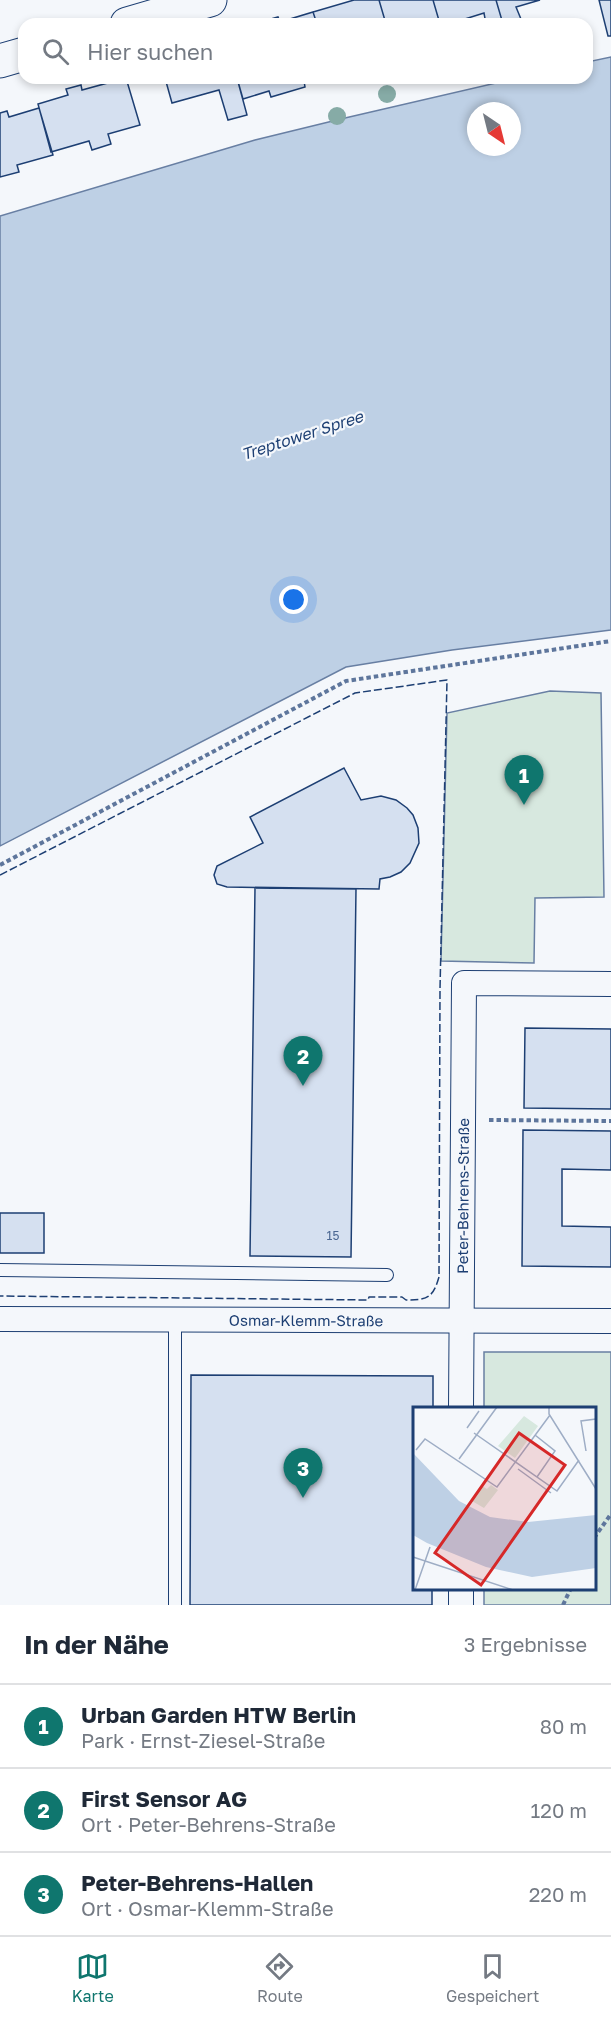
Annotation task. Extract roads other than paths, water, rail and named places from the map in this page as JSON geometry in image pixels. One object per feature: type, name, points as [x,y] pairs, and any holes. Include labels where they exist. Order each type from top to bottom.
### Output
[{"type":"main road","points":[[148,18],[210,0]]},
{"type":"main road","points":[[0,61],[18,56]]},
{"type":"street","name":"Peter-Behrens-Straße","points":[[461,1407],[464,983],[611,984]]},
{"type":"street","name":"Osmar-Klemm-Straße","points":[[0,1319],[611,1321]]},
{"type":"lane","points":[[0,1270],[387,1275]]},
{"type":"lane","points":[[175,1320],[175,1605]]},
{"type":"water","name":"Treptower Spree","points":[[611,57],[611,630],[452,650],[346,667],[0,846],[0,216],[255,140],[492,84],[593,84],[593,61]]},
{"type":"place","name":"Urban Garden HTW Berlin","points":[[524,805]]},
{"type":"place","name":"First Sensor AG","points":[[303,1086]]},
{"type":"place","name":"Peter-Behrens-Hallen","points":[[303,1498]]}]
